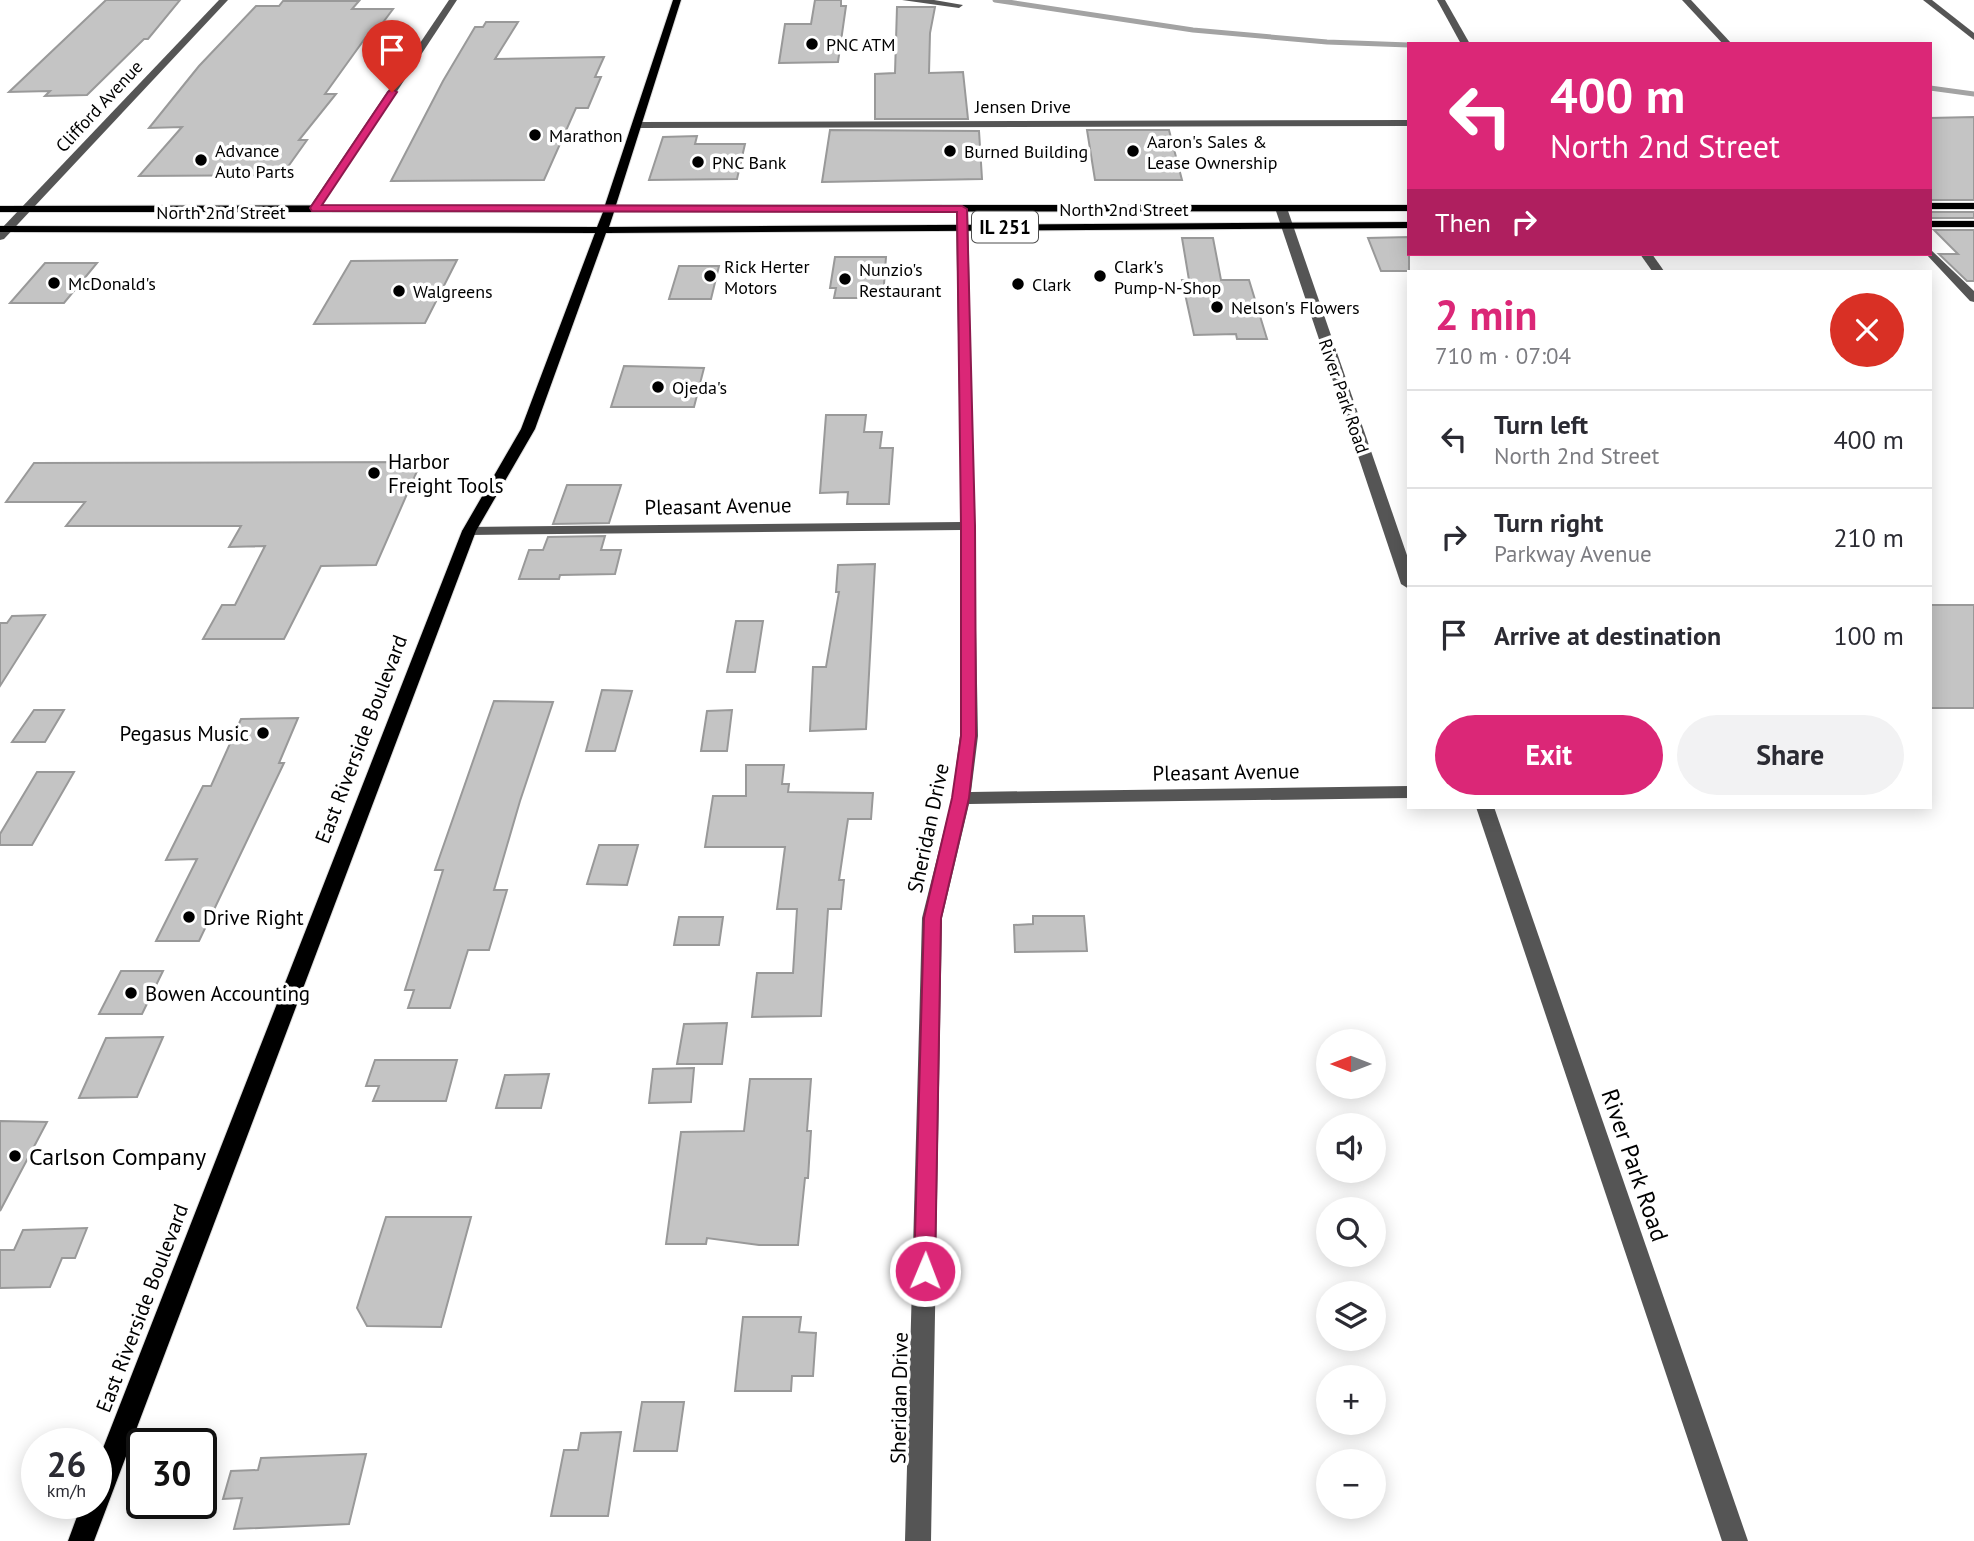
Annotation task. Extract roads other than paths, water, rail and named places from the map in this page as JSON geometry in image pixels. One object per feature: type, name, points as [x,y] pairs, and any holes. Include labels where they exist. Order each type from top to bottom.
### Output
[{"type":"main road","name":"East Riverside Boulevard","points":[[112,1460],[469,531],[528,429],[610,208],[677,0]]},
{"type":"main road","points":[[1932,206],[1974,205]]},
{"type":"main road","name":"North 2nd Street","points":[[0,209],[1407,208]]},
{"type":"main road","points":[[208,229],[224,209]]},
{"type":"main road","points":[[1932,224],[1974,224]]},
{"type":"main road","name":"North 2nd Street","points":[[3,231],[1407,225]]},
{"type":"main road","name":"East Riverside Boulevard","points":[[81,1541],[89,1519]]},
{"type":"street","name":"Clifford Avenue","points":[[3,231],[224,0]]},
{"type":"street","points":[[315,208],[453,0]]},
{"type":"street","points":[[906,0],[959,5]]},
{"type":"street","points":[[1441,0],[1465,42]]},
{"type":"street","points":[[1686,0],[1726,42]]},
{"type":"street","points":[[1927,0],[1974,37]]},
{"type":"street","name":"Jensen Drive","points":[[636,125],[1407,123]]},
{"type":"street","name":"River Park Road","points":[[1281,208],[1407,578]]},
{"type":"street","name":"Sheridan Drive","points":[[918,1541],[932,918],[961,798],[968,736],[968,526],[962,209]]},
{"type":"street","points":[[1932,254],[1974,298]]},
{"type":"street","name":"Pleasant Avenue","points":[[469,531],[968,526]]},
{"type":"street","name":"Pleasant Avenue","points":[[961,798],[1407,792]]},
{"type":"street","name":"River Park Road","points":[[1486,809],[1735,1541]]},
{"type":"waterway","points":[[995,0],[1193,30],[1327,42],[1407,45]]},
{"type":"waterway","points":[[1932,88],[1974,94]]},
{"type":"place","name":"PNC ATM","points":[[812,44]]},
{"type":"place","name":"Marathon","points":[[535,135]]},
{"type":"place","name":"Burned Building","points":[[950,151]]},
{"type":"place","name":"Aaron's Sales & Lease Ownership","points":[[1133,151]]},
{"type":"place","name":"Advance Auto Parts","points":[[201,160]]},
{"type":"place","name":"PNC Bank","points":[[698,162]]},
{"type":"place","name":"Rick Herter Motors","points":[[710,276]]},
{"type":"place","name":"Clark's Pump-N-Shop","points":[[1100,276]]},
{"type":"place","name":"Nunzio's Restaurant","points":[[845,279]]},
{"type":"place","name":"McDonald's","points":[[54,283]]},
{"type":"place","name":"Clark","points":[[1018,284]]},
{"type":"place","name":"Walgreens","points":[[399,291]]},
{"type":"place","name":"Nelson's Flowers","points":[[1217,307]]},
{"type":"place","name":"Ojeda's","points":[[658,387]]},
{"type":"place","name":"Harbor Freight Tools","points":[[374,473]]},
{"type":"place","name":"Pegasus Music","points":[[263,733]]},
{"type":"place","name":"Drive Right","points":[[189,917]]},
{"type":"place","name":"Bowen Accounting","points":[[131,993]]},
{"type":"place","name":"Carlson Company","points":[[15,1156]]}]
